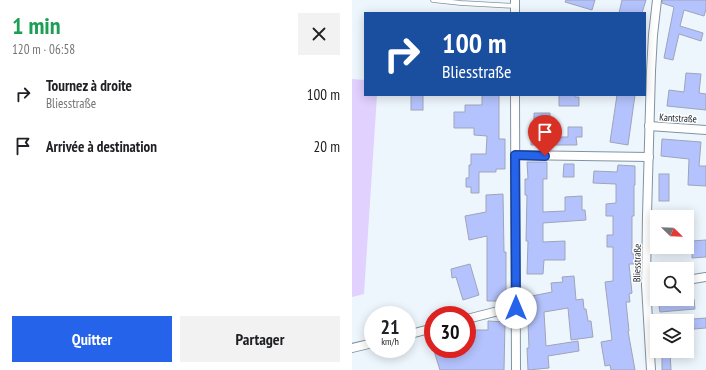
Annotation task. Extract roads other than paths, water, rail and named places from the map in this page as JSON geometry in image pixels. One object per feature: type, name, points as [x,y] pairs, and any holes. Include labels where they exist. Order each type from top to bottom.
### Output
[{"type":"street","name":"Bliesstraße","points":[[650,370],[646,285],[648,157],[653,35],[657,0]]},
{"type":"street","points":[[515,96],[516,370]]},
{"type":"street","name":"Kantstraße","points":[[649,126],[706,130]]},
{"type":"street","points":[[515,155],[648,157]]},
{"type":"street","points":[[694,279],[706,277]]},
{"type":"street","points":[[646,285],[650,285]]},
{"type":"street","points":[[476,317],[510,308],[516,308]]},
{"type":"street","points":[[352,348],[364,345]]},
{"type":"lane","points":[[433,0],[515,6]]}]
